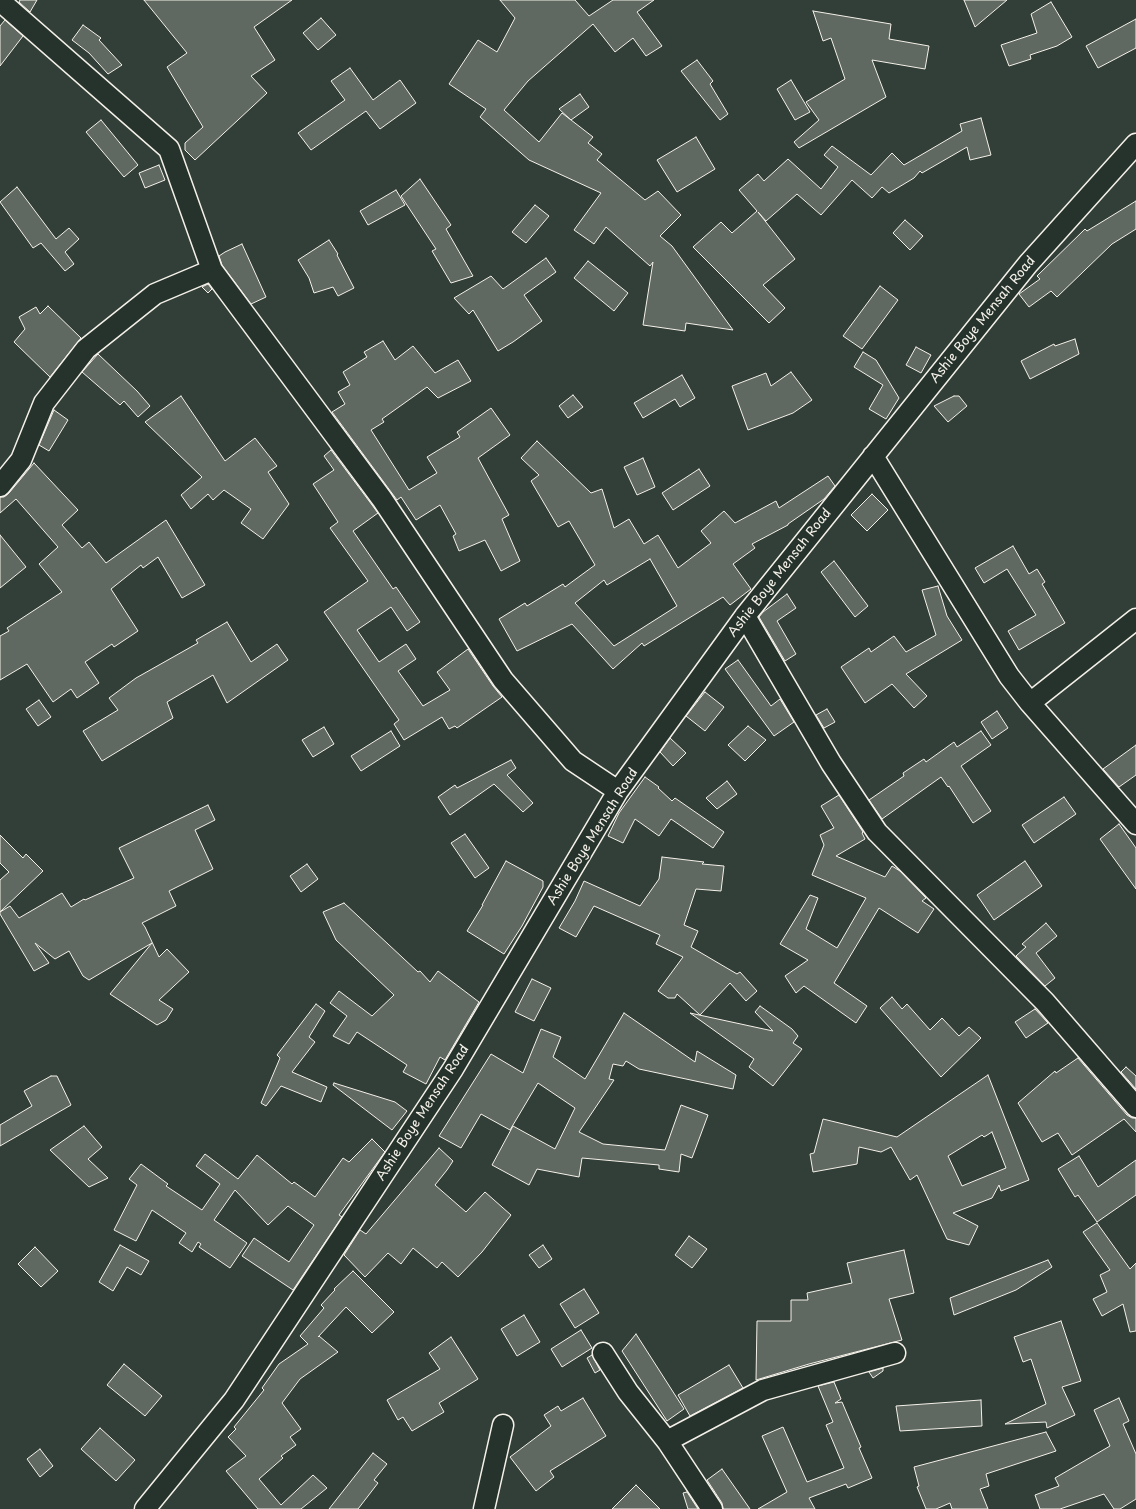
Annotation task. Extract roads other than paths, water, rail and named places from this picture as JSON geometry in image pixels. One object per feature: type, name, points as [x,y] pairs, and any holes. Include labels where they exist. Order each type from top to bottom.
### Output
[{"type":"street","points":[[0,1],[169,149],[212,270],[382,499],[503,680],[573,761],[618,791]]},
{"type":"street","name":"Ashie Boye Mensah Road","points":[[144,1509],[234,1400],[454,1068],[618,791],[745,616],[1028,264],[1136,144]]},
{"type":"street","points":[[0,486],[21,460],[44,403],[86,348],[155,294],[212,270]]},
{"type":"street","points":[[873,456],[1009,676],[1136,824]]},
{"type":"street","points":[[745,616],[831,763],[877,832],[1045,1002],[1136,1107]]},
{"type":"street","points":[[1030,702],[1136,619]]},
{"type":"street","points":[[667,1441],[763,1390],[894,1352]]},
{"type":"street","points":[[603,1353],[628,1392],[667,1441],[712,1509]]},
{"type":"street","points":[[484,1509],[503,1425]]}]
